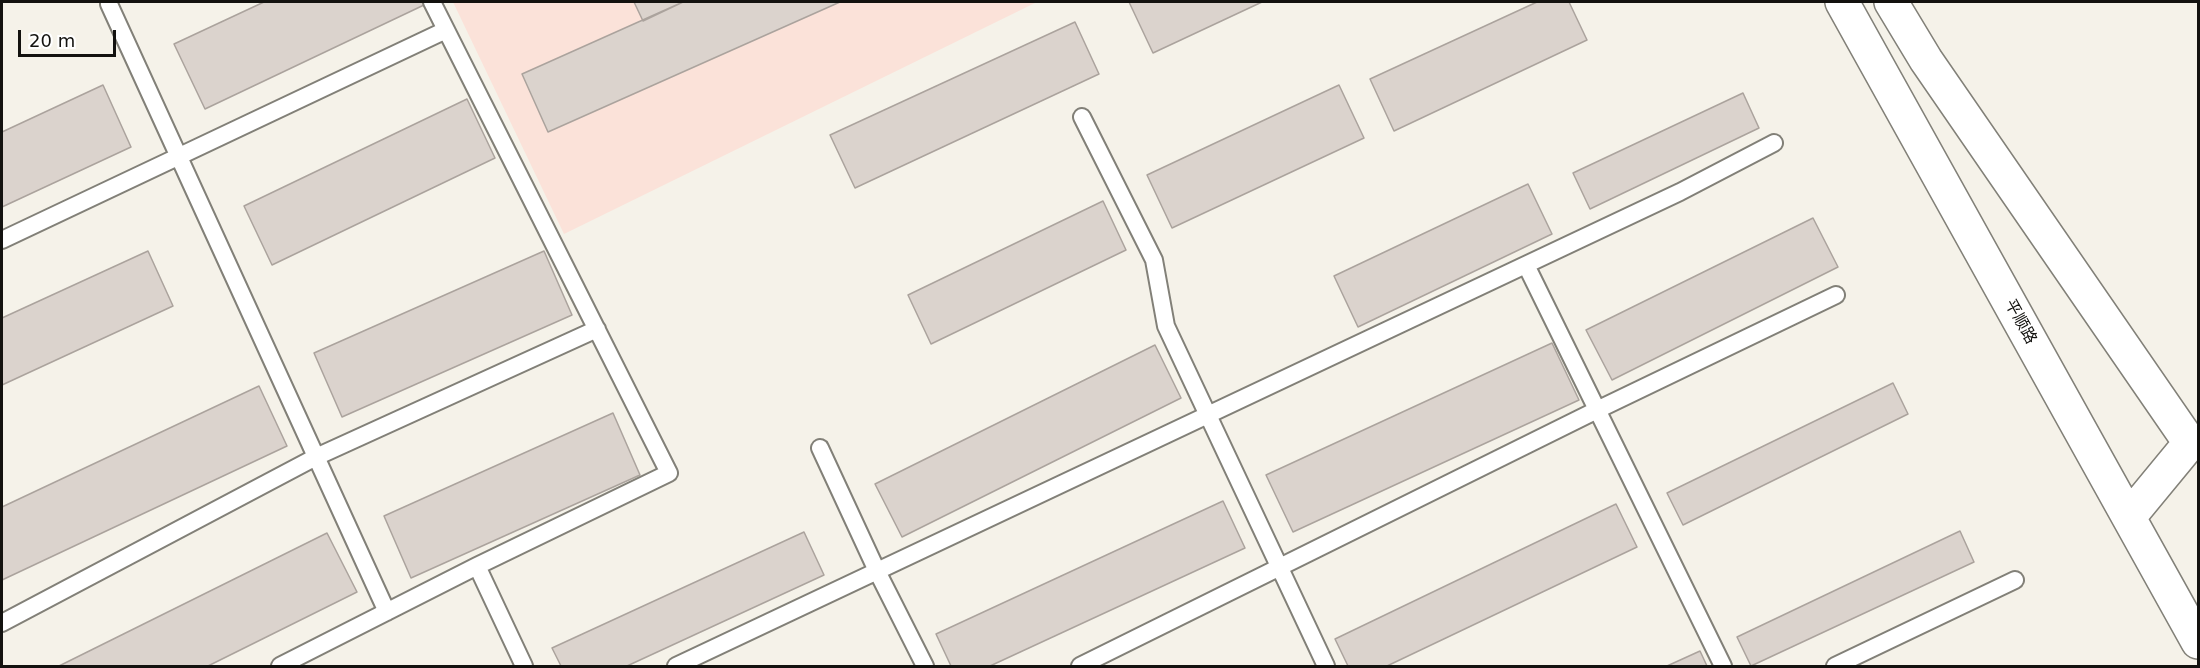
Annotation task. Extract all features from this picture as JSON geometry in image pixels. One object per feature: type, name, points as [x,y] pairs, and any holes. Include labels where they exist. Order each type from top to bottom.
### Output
[{"type":"street","name":"平顺路","points":[[1842,2],[2199,642]]},
{"type":"street","points":[[1890,2],[1926,60],[2190,443],[2129,518]]},
{"type":"lane","points":[[280,666],[477,566],[669,473],[432,2]]},
{"type":"lane","points":[[109,4],[387,612]]},
{"type":"lane","points":[[2,240],[446,30]]},
{"type":"lane","points":[[1082,117],[1154,260],[1166,326],[1326,666]]},
{"type":"lane","points":[[676,666],[1680,192],[1774,143]]},
{"type":"lane","points":[[1526,265],[1723,666]]},
{"type":"lane","points":[[1080,666],[1597,410],[1836,295]]},
{"type":"lane","points":[[2,623],[316,457],[597,330]]},
{"type":"lane","points":[[820,448],[925,666]]},
{"type":"lane","points":[[477,566],[524,666]]},
{"type":"lane","points":[[1835,666],[2016,579]]},
{"type":"shaded area","points":[[453,2],[1037,2],[564,234]]},
{"type":"building","points":[[264,2],[422,2],[424,5],[205,109],[174,44]]},
{"type":"building","points":[[634,2],[683,2],[643,21]]},
{"type":"building","points":[[683,2],[840,2],[548,132],[522,74]]},
{"type":"building","points":[[1129,2],[1262,2],[1153,53]]},
{"type":"building","points":[[1537,2],[1569,2],[1587,40],[1394,131],[1370,79]]},
{"type":"building","points":[[1075,22],[1099,74],[855,188],[830,135]]},
{"type":"building","points":[[103,85],[131,147],[2,207],[2,132]]},
{"type":"building","points":[[1339,85],[1364,138],[1172,228],[1147,175]]},
{"type":"building","points":[[1743,93],[1759,128],[1590,209],[1573,173]]},
{"type":"building","points":[[467,99],[495,158],[272,265],[244,206]]},
{"type":"building","points":[[1528,184],[1552,234],[1358,327],[1334,276]]},
{"type":"building","points":[[1103,201],[1126,250],[931,344],[908,295]]},
{"type":"building","points":[[1813,218],[1838,267],[1612,380],[1586,330]]},
{"type":"building","points":[[148,251],[173,306],[2,385],[2,318]]},
{"type":"building","points":[[544,251],[572,315],[342,417],[314,353]]},
{"type":"building","points":[[1552,343],[1579,400],[1293,532],[1266,475]]},
{"type":"building","points":[[1155,345],[1181,398],[902,537],[875,484]]},
{"type":"building","points":[[1893,383],[1908,414],[1683,525],[1667,493]]},
{"type":"building","points":[[259,386],[287,446],[2,580],[2,507]]},
{"type":"building","points":[[613,413],[640,475],[411,578],[384,516]]},
{"type":"building","points":[[1223,501],[1245,548],[990,666],[951,666],[936,634]]},
{"type":"building","points":[[1616,504],[1637,547],[1387,666],[1348,666],[1335,639]]},
{"type":"building","points":[[1960,531],[1974,562],[1751,666],[1737,637]]},
{"type":"building","points":[[804,532],[824,575],[627,666],[561,666],[552,648]]},
{"type":"building","points":[[327,533],[357,592],[208,666],[59,666]]},
{"type":"building","points":[[1700,651],[1707,666],[1667,666]]}]
